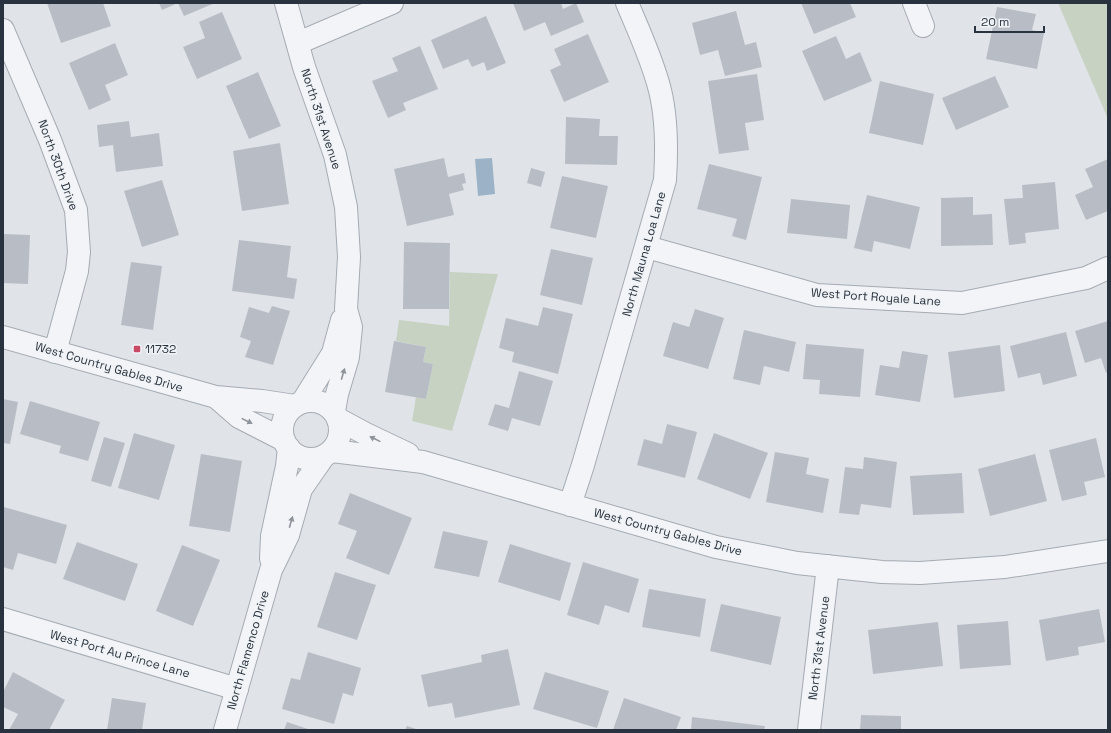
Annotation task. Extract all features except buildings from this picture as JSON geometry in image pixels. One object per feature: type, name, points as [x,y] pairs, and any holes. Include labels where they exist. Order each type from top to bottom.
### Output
[{"type":"street","name":"North 31st Avenue","points":[[286,3],[304,67],[335,155],[346,206],[349,257],[346,309]]},
{"type":"street","points":[[298,43],[392,3]]},
{"type":"street","name":"North Mauna Loa Lane","points":[[570,505],[585,458],[665,180],[667,146],[658,84],[627,3]]},
{"type":"street","points":[[914,3],[923,26]]},
{"type":"street","name":"North 30th Drive","points":[[3,30],[50,140],[76,210],[79,252],[77,271],[55,352]]},
{"type":"street","name":"West Port Royale Lane","points":[[646,247],[817,295],[962,303],[1086,278],[1108,268]]},
{"type":"street","name":"North Flamenco Drive","points":[[271,570],[272,536],[287,466],[286,444],[282,430],[284,421],[288,412],[299,404],[333,353],[339,326],[346,309]]},
{"type":"street","name":"North Flamenco Drive","points":[[225,730],[271,570],[288,535],[301,489],[328,453],[338,443],[340,424],[336,415],[338,394],[348,357],[351,327],[346,309]]},
{"type":"street","name":"West Country Gables Drive","points":[[3,337],[216,397],[299,404]]},
{"type":"street","name":"West Country Gables Drive","points":[[216,397],[239,417],[286,444]]},
{"type":"street","points":[[299,404],[313,400],[322,402],[331,408],[336,415]]},
{"type":"street","name":"West Country Gables Drive","points":[[336,415],[366,434],[423,462],[716,547],[797,563],[882,572],[920,573],[1005,567],[1108,551]]},
{"type":"street","points":[[286,444],[296,455],[305,458],[315,459],[328,453]]},
{"type":"street","name":"West Country Gables Drive","points":[[328,453],[423,462]]},
{"type":"street","name":"North 31st Avenue","points":[[808,730],[828,566]]},
{"type":"street","name":"West Port Au Prince Lane","points":[[3,619],[237,688]]},
{"type":"green space","points":[[1058,3],[1108,3],[1108,119]]},
{"type":"green space","points":[[450,272],[498,274],[452,431],[412,421],[416,397],[426,399],[433,364],[423,362],[426,347],[396,341],[399,320],[449,326]]},
{"type":"water","points":[[492,158],[495,194],[478,196],[475,159]]},
{"type":"place","name":"11732","points":[[137,349]]}]
